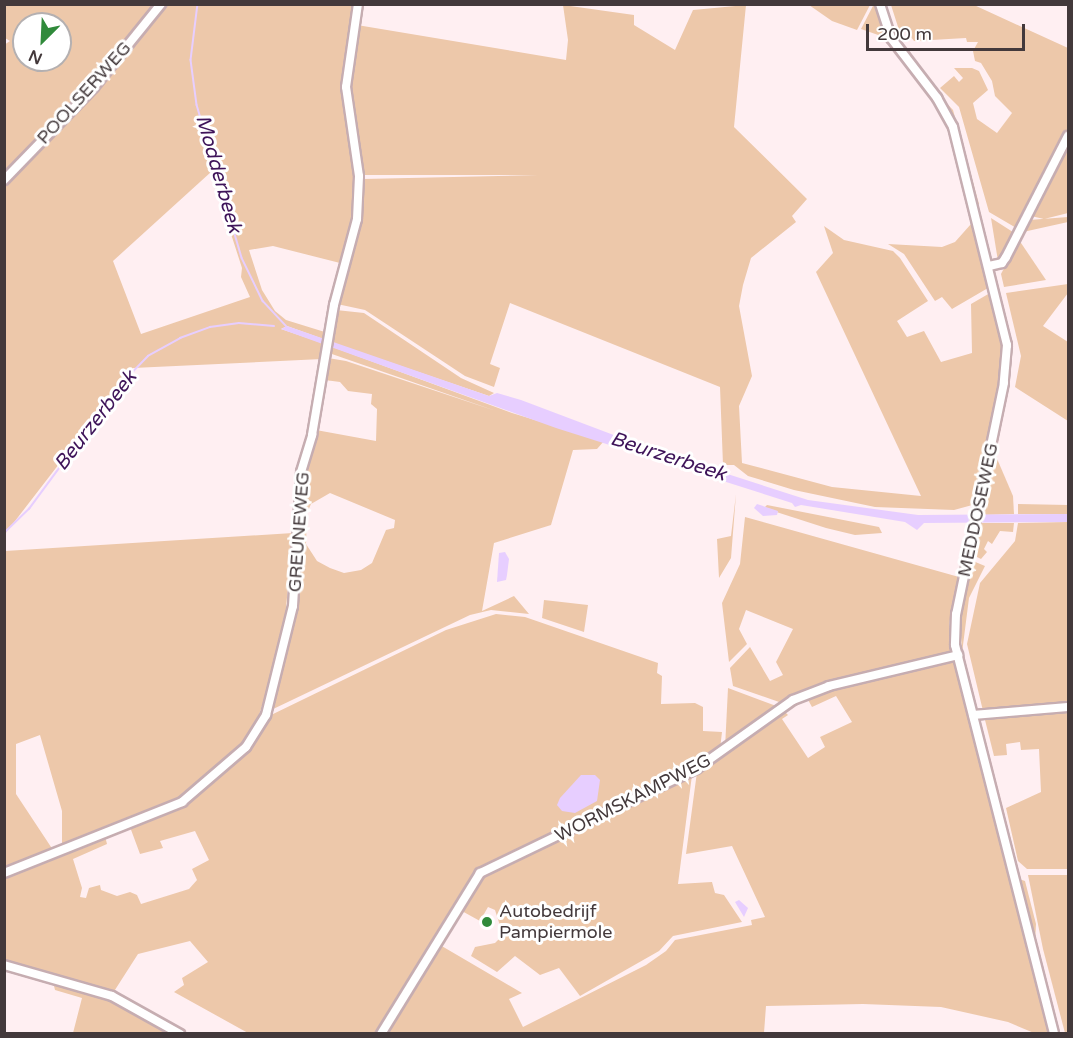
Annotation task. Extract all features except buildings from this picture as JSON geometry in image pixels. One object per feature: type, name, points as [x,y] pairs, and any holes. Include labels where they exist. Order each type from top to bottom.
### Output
[{"type":"street","name":"POOLSERWEG","points":[[4,180],[94,87],[161,4]]},
{"type":"street","name":"GREUNEWEG","points":[[4,873],[182,802],[236,757],[258,732],[292,614],[299,485],[359,203],[358,165],[346,87],[358,4]]},
{"type":"street","name":"MEDDOSEWEG","points":[[880,4],[891,38],[949,116],[989,266],[1008,351],[975,528],[956,614],[958,655],[1054,1034]]},
{"type":"street","points":[[989,266],[1002,263],[1006,257],[1068,136]]},
{"type":"street","name":"WORMSKAMPWEG","points":[[381,1034],[480,873],[696,770],[793,700],[829,686],[958,655]]},
{"type":"street","points":[[973,715],[1068,707]]},
{"type":"street","points":[[4,965],[112,996],[180,1034]]},
{"type":"shaded area","points":[[5,5],[160,5],[122,52],[5,177],[4,45],[10,41],[5,38]]},
{"type":"shaded area","points":[[164,5],[356,5],[345,75],[360,184],[344,264],[273,246],[249,250],[262,290],[275,311],[286,320],[328,333],[326,340],[287,326],[281,329],[325,344],[322,359],[133,368],[5,534],[5,184]],"holes":[[[211,172],[242,268],[241,277],[250,297],[141,334],[113,261]]]},
{"type":"shaded area","points":[[563,5],[634,15],[634,25],[675,50],[693,10],[746,5],[734,127],[807,199],[792,216],[796,222],[751,258],[743,285],[739,306],[752,376],[739,406],[742,463],[832,487],[921,496],[816,272],[833,253],[824,226],[844,240],[893,251],[900,258],[928,301],[897,321],[907,337],[924,331],[941,362],[972,353],[971,304],[990,293],[1005,358],[976,504],[954,510],[875,507],[794,490],[748,476],[734,465],[723,465],[720,387],[510,303],[490,364],[500,368],[494,387],[465,376],[365,310],[337,304],[362,214],[363,179],[538,175],[363,175],[349,87],[357,25],[566,60],[568,40]]},
{"type":"shaded area","points":[[809,5],[870,5],[857,30],[832,21]]},
{"type":"shaded area","points":[[875,5],[884,37],[861,29]]},
{"type":"shaded area","points":[[891,5],[974,5],[1068,48],[1068,213],[1045,219],[1068,217],[1068,222],[1023,232],[989,212],[959,107],[940,88],[954,76],[959,82],[963,78],[954,68],[972,68],[979,71],[988,90],[973,103],[977,119],[997,133],[1012,113],[995,96],[992,81],[981,63],[975,61],[973,51],[978,42],[967,42],[966,38],[914,41],[904,28],[899,30]],"holes":[[[1031,216],[1044,219],[1029,220]]]},
{"type":"shaded area","points":[[939,95],[953,110],[979,204],[976,204]]},
{"type":"shaded area","points":[[991,218],[1016,234],[998,261]]},
{"type":"shaded area","points":[[971,224],[988,288],[952,309],[942,297],[935,301],[904,254],[888,244],[942,247],[955,242]]},
{"type":"shaded area","points":[[1019,240],[1046,280],[1004,287],[1001,274]]},
{"type":"shaded area","points":[[1068,284],[1068,293],[1043,326],[1068,342],[1068,421],[1015,387],[1021,356],[1006,293]]},
{"type":"shaded area","points":[[336,310],[364,313],[461,378],[494,393],[489,396],[330,342]]},
{"type":"shaded area","points":[[330,346],[512,413],[604,441],[597,449],[573,450],[551,525],[494,543],[482,611],[514,596],[529,614],[491,610],[470,615],[269,711],[294,619],[302,485],[316,430],[376,441],[377,409],[371,404],[372,394],[348,391],[340,382],[325,380],[328,358],[346,361],[496,411],[329,353]],"holes":[[[330,493],[395,520],[394,528],[386,530],[372,563],[361,570],[344,573],[330,568],[317,561],[306,544],[307,513],[311,504]]]},
{"type":"shaded area","points":[[995,454],[1013,496],[1014,514],[982,515]]},
{"type":"shaded area","points":[[736,494],[731,558],[719,578],[717,539],[731,536]]},
{"type":"shaded area","points":[[1018,504],[1068,505],[1068,514],[1018,514]]},
{"type":"shaded area","points":[[767,505],[879,527],[882,533],[855,535],[826,528],[764,508]]},
{"type":"shaded area","points":[[745,517],[959,577],[949,624],[952,653],[782,703],[733,686],[730,668],[750,647],[770,681],[783,675],[776,662],[793,629],[746,610],[739,629],[747,644],[729,662],[722,603],[740,564]]},
{"type":"shaded area","points":[[1068,522],[1068,706],[983,711],[967,644],[980,583],[1015,541],[1018,523]]},
{"type":"shaded area","points":[[980,523],[1014,523],[1013,532],[1000,531],[992,544],[988,541],[984,549],[987,552],[981,559],[973,555]]},
{"type":"shaded area","points":[[293,533],[283,640],[252,737],[184,799],[62,846],[62,811],[40,735],[16,744],[16,794],[53,850],[5,869],[5,551]]},
{"type":"shaded area","points":[[973,561],[985,566],[969,598],[962,653],[960,618]]},
{"type":"shaded area","points":[[544,600],[588,605],[584,632],[542,618]]},
{"type":"shaded area","points":[[496,614],[525,617],[658,663],[657,673],[662,676],[661,704],[695,703],[703,707],[703,731],[722,732],[720,749],[706,760],[475,871],[379,1033],[248,1033],[174,992],[184,985],[182,978],[208,962],[190,941],[138,954],[113,993],[5,964],[5,875],[105,836],[107,844],[73,859],[82,888],[80,897],[86,898],[89,888],[100,885],[101,890],[117,896],[130,892],[137,895],[141,904],[189,889],[197,880],[192,869],[209,860],[195,831],[160,841],[163,848],[140,854],[130,827],[184,805],[203,791],[255,742],[269,716],[446,630]]},
{"type":"shaded area","points":[[954,661],[1049,1033],[1034,1033],[1008,1022],[941,1007],[863,1004],[766,1006],[764,1033],[384,1034],[440,945],[522,993],[509,999],[523,1027],[646,965],[666,951],[675,940],[752,925],[751,920],[765,917],[732,846],[686,854],[697,772],[784,711],[788,715],[782,719],[808,758],[825,747],[820,737],[852,722],[836,696],[812,707],[807,698],[844,686]]},
{"type":"shaded area","points":[[728,688],[779,707],[725,748]]},
{"type":"shaded area","points":[[1068,710],[1068,869],[1027,869],[1018,861],[1006,808],[1041,792],[1039,749],[1021,750],[1020,742],[1006,744],[1007,755],[994,756],[984,716]]},
{"type":"shaded area","points":[[692,775],[678,884],[712,882],[715,893],[724,895],[742,922],[673,936],[659,951],[580,996],[559,968],[540,975],[515,956],[497,972],[471,956],[475,947],[495,943],[503,935],[495,910],[488,907],[480,921],[460,910],[483,875]]},
{"type":"shaded area","points":[[1028,875],[1068,875],[1068,1033],[1065,1033],[1043,949]]},
{"type":"shaded area","points":[[1019,879],[1025,881],[1036,924],[1035,942]]},
{"type":"shaded area","points":[[53,982],[109,998],[173,1033],[73,1033],[82,998],[55,990]]},
{"type":"water","name":"Beurzerbeek","points":[[287,326],[489,396],[497,393],[521,400],[656,451],[808,500],[918,515],[1068,514],[1068,522],[924,523],[917,530],[905,522],[801,505],[795,507],[792,503],[556,428],[281,329]]},
{"type":"water","points":[[757,504],[778,511],[777,515],[763,516],[754,508]]},
{"type":"water","points":[[505,552],[509,559],[506,580],[497,582],[499,553]]},
{"type":"water","points":[[581,775],[595,775],[600,780],[597,801],[575,813],[562,811],[557,805],[560,798]]},
{"type":"water","points":[[739,900],[748,908],[744,917],[735,902]]},
{"type":"waterway","name":"Modderbeek","points":[[198,4],[191,60],[197,105],[242,258],[263,301],[286,326]]},
{"type":"waterway","name":"Beurzerbeek","points":[[4,533],[29,509],[122,383],[148,356],[180,338],[210,327],[239,323],[274,326]]},
{"type":"place","name":"Autobedrijf Pampiermole","points":[[487,922]]}]
